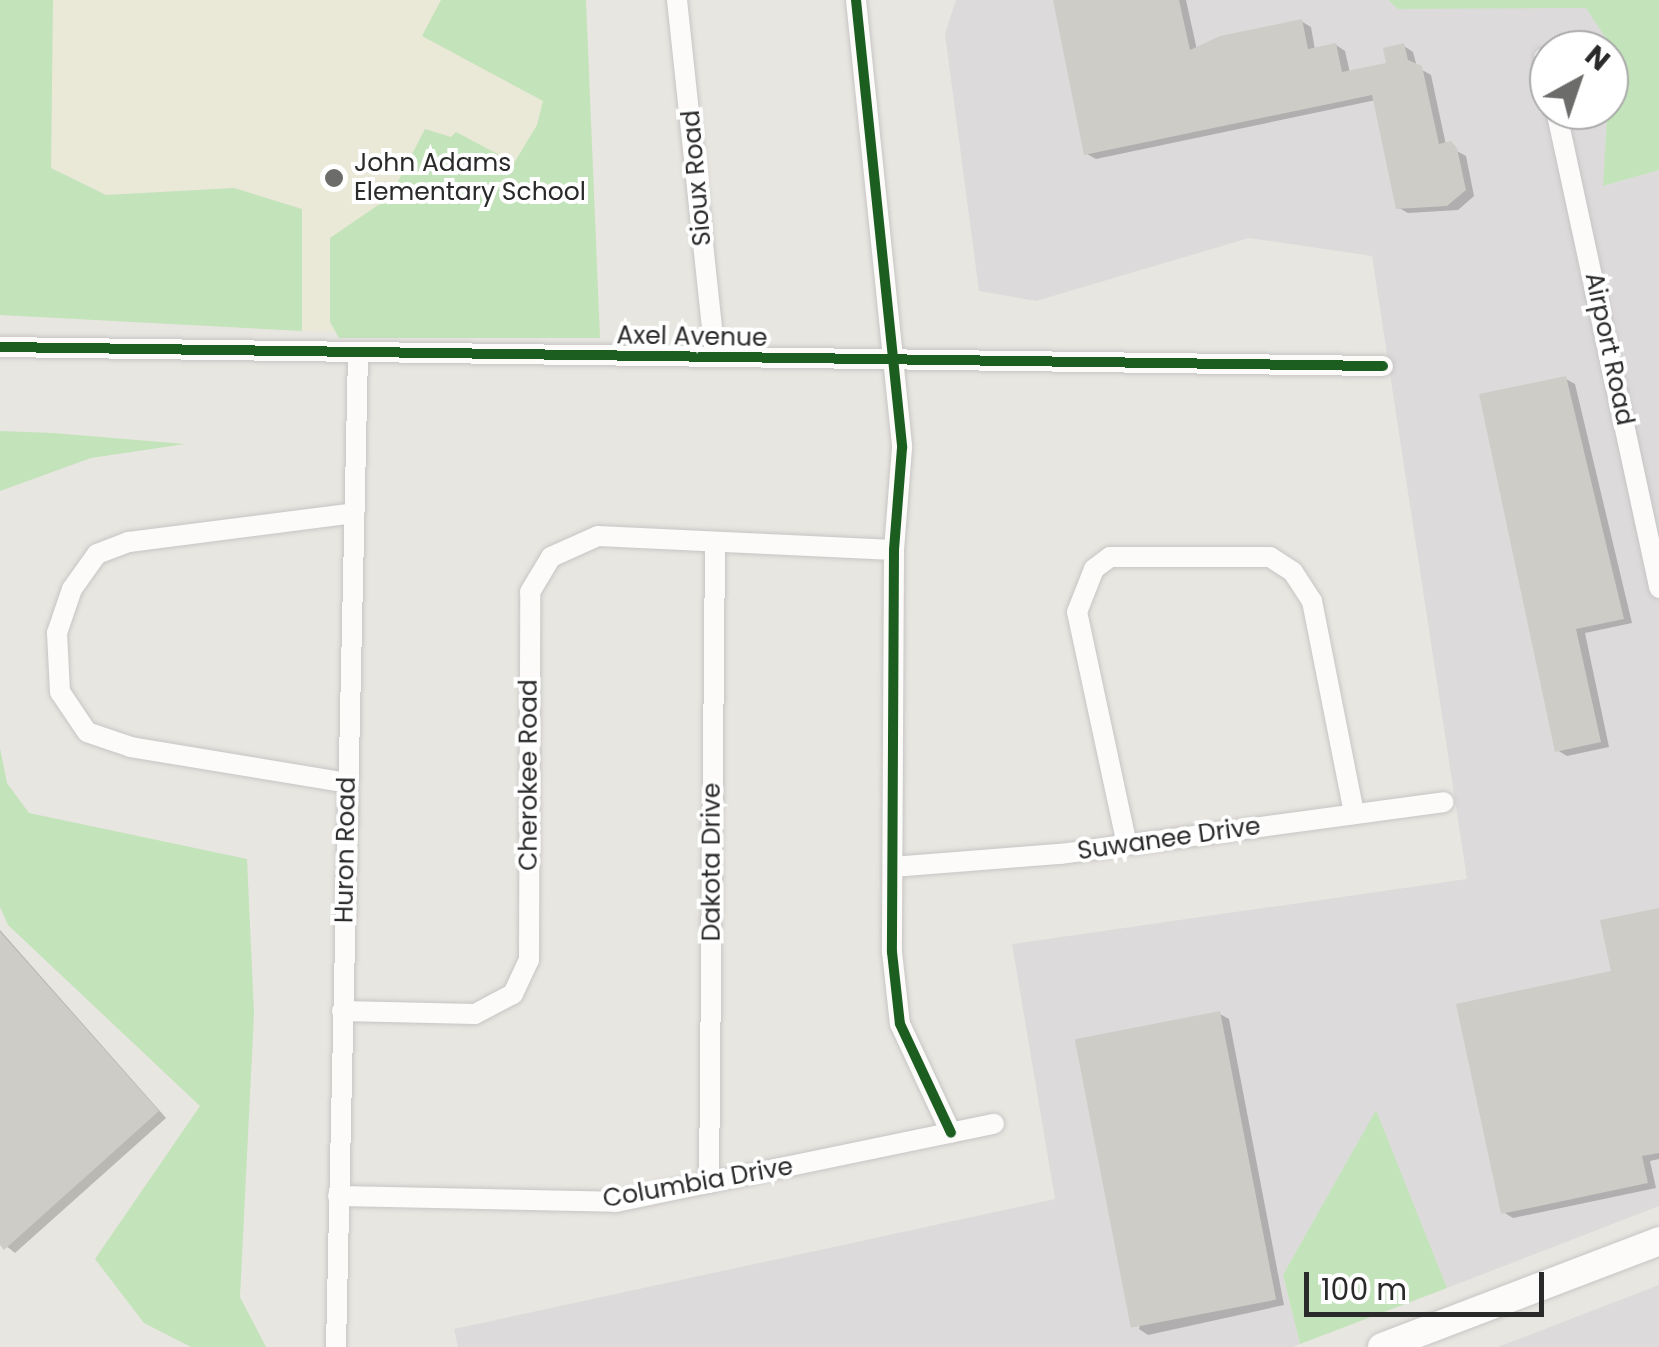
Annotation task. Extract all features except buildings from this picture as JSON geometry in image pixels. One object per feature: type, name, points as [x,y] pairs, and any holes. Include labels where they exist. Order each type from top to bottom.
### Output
[{"type":"main road","points":[[1382,1347],[1659,1241]]},
{"type":"street","name":"Sioux Road","points":[[678,0],[714,357]]},
{"type":"street","points":[[856,0],[896,360],[902,448],[894,550],[892,952],[900,1024],[951,1133]]},
{"type":"street","name":"Airport Road","points":[[1560,130],[1659,588]]},
{"type":"street","name":"Axel Avenue","points":[[0,347],[1383,366]]},
{"type":"street","name":"Huron Road","points":[[336,1347],[358,352]]},
{"type":"street","points":[[348,783],[131,747],[87,732],[60,692],[57,633],[67,604],[97,554],[129,542],[354,513]]},
{"type":"street","name":"Cherokee Road","points":[[342,1011],[475,1014],[513,994],[529,960],[530,592],[550,557],[598,536],[714,542]]},
{"type":"street","points":[[714,542],[894,550]]},
{"type":"street","name":"Dakota Drive","points":[[709,1183],[714,542]]},
{"type":"street","points":[[1127,845],[1077,612],[1094,569],[1110,557],[1281,562],[1312,601],[1354,814]]},
{"type":"street","name":"Suwanee Drive","points":[[894,867],[1127,845],[1443,802]]},
{"type":"street","name":"Columbia Drive","points":[[338,1196],[616,1202],[994,1124]]},
{"type":"shaded area","name":"John Adams Elementary School","points":[[53,0],[586,0],[600,338],[302,331],[301,209],[234,188],[106,195],[51,168]]},
{"type":"shaded area","points":[[956,0],[1388,0],[1398,9],[1586,7],[1601,30],[1529,30],[1529,130],[1606,130],[1604,186],[1659,170],[1659,1206],[1447,1288],[1376,1111],[1283,1275],[1300,1344],[1293,1347],[458,1347],[454,1329],[1055,1199],[1012,944],[1467,879],[1372,256],[1249,238],[1036,301],[979,291],[945,34]]},
{"type":"shaded area","points":[[1659,1285],[1659,1347],[1498,1347]]},
{"type":"green space","points":[[0,0],[53,0],[51,168],[106,195],[234,188],[302,209],[302,331],[0,315]]},
{"type":"green space","points":[[441,0],[586,0],[600,338],[339,338],[330,322],[330,238],[390,197],[425,129],[451,137],[456,132],[514,163],[537,125],[543,101],[422,36]]},
{"type":"green space","points":[[1388,0],[1659,0],[1659,170],[1603,186],[1606,130],[1629,130],[1629,30],[1600,30],[1586,8],[1398,9]]},
{"type":"green space","points":[[0,431],[185,444],[91,458],[0,491]]},
{"type":"green space","points":[[0,748],[7,783],[29,813],[247,859],[254,1014],[240,1297],[266,1347],[191,1347],[144,1323],[95,1259],[200,1106],[8,925],[0,907]]},
{"type":"green space","points":[[1376,1110],[1447,1288],[1300,1344],[1283,1275]]},
{"type":"cycle path","points":[[856,0],[902,448],[894,550],[892,952],[900,1024],[951,1133]]},
{"type":"cycle path","points":[[0,347],[1383,366]]},
{"type":"place","name":"John Adams Elementary School","points":[[334,178]]}]
